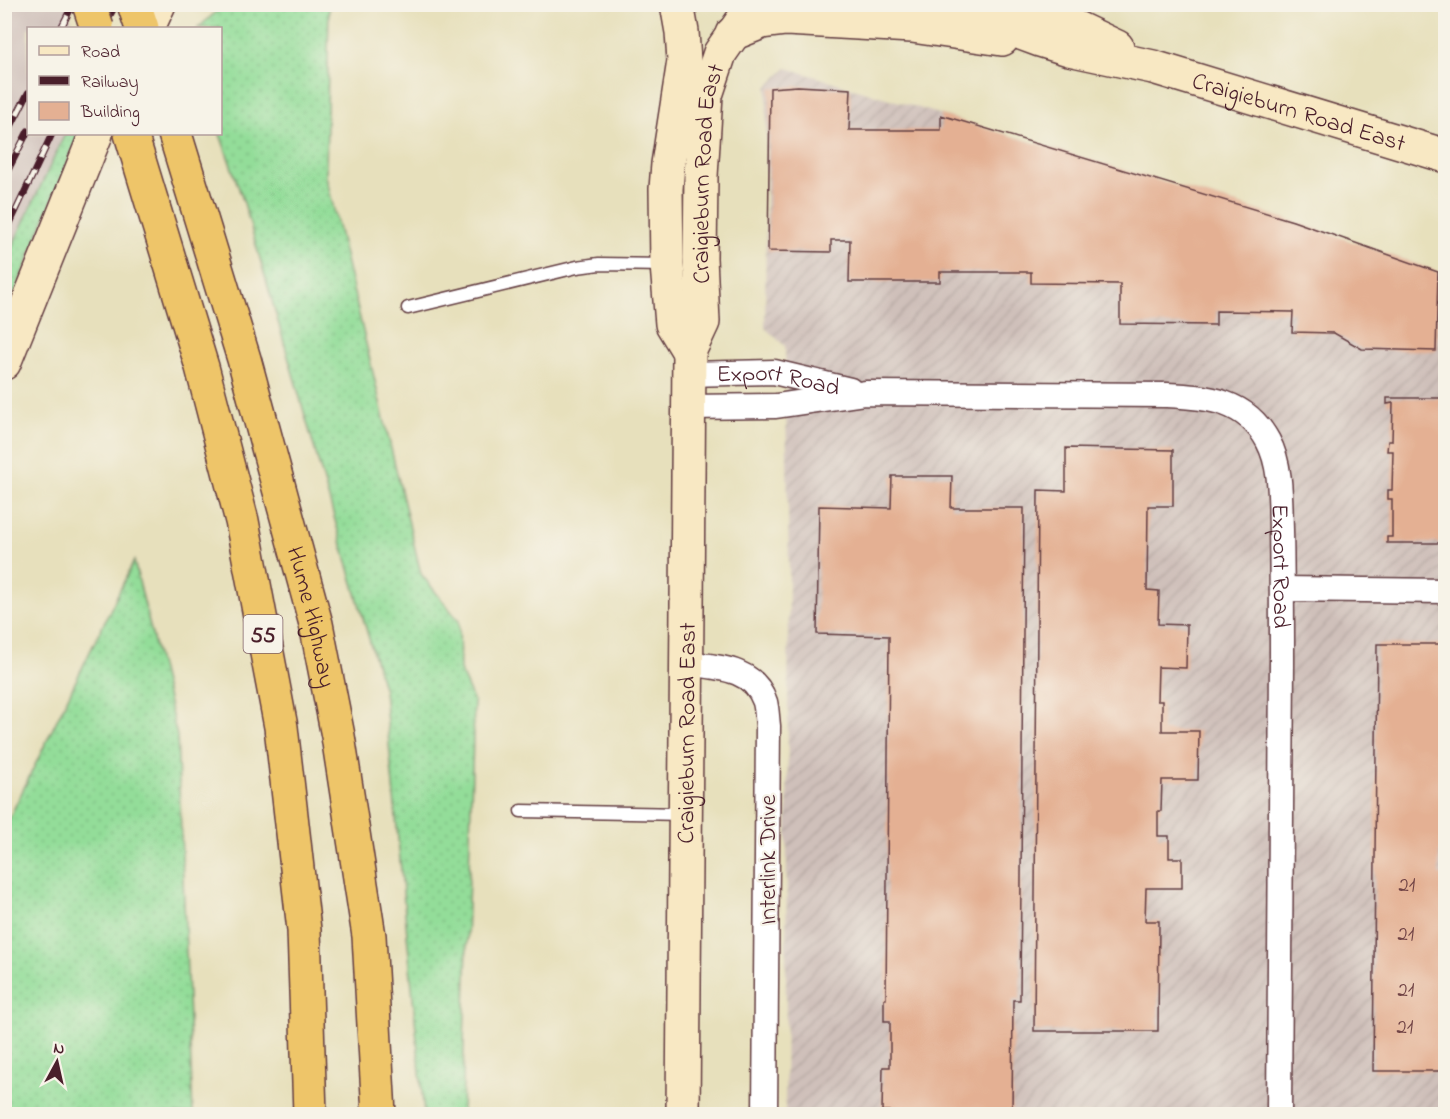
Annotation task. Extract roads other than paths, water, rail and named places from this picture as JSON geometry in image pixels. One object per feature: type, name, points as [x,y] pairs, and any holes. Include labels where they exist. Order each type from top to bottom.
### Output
[{"type":"highway","points":[[89,4],[97,27]]},
{"type":"highway","points":[[135,4],[142,27]]},
{"type":"highway","name":"Hume Highway","points":[[130,135],[202,367],[242,521],[281,727],[304,930],[310,1114]]},
{"type":"highway","name":"Hume Highway","points":[[175,135],[244,358],[316,624],[338,736],[369,936],[379,1114]]},
{"type":"main road","points":[[148,27],[159,4]]},
{"type":"main road","name":"Craigieburn Road East","points":[[677,4],[684,61],[668,173],[667,265],[672,324],[689,363]]},
{"type":"main road","name":"Craigieburn Road East","points":[[683,1114],[688,407],[689,363],[703,322],[700,258],[705,102],[716,62],[732,34],[754,4]]},
{"type":"main road","name":"Craigieburn Road East","points":[[952,4],[1013,31],[1070,49],[1153,67],[1446,156]]},
{"type":"main road","name":"Craigieburn Road East","points":[[1026,4],[1096,36],[1153,67]]},
{"type":"main road","points":[[732,34],[768,20],[833,20],[912,26],[1070,49]]},
{"type":"main road","points":[[4,363],[96,135]]},
{"type":"street","name":"Export Road","points":[[689,363],[774,372],[865,393]]},
{"type":"street","name":"Export Road","points":[[688,407],[776,406],[865,393],[1167,395],[1205,397],[1229,405],[1254,422],[1268,442],[1276,462],[1280,492],[1283,589],[1279,1114]]},
{"type":"street","points":[[1283,589],[1446,591]]},
{"type":"street","name":"Interlink Drive","points":[[685,663],[731,668],[754,682],[765,702],[768,726],[765,1114]]},
{"type":"lane","points":[[408,308],[577,267],[599,264],[667,265]]},
{"type":"lane","points":[[521,811],[685,813]]},
{"type":"railway","points":[[62,27],[73,4]]},
{"type":"railway","points":[[82,27],[93,4]]},
{"type":"railway","points":[[104,27],[116,4]]},
{"type":"railway","points":[[4,140],[27,95]]},
{"type":"railway","points":[[4,178],[27,133]]},
{"type":"railway","points":[[4,236],[52,135]]}]
